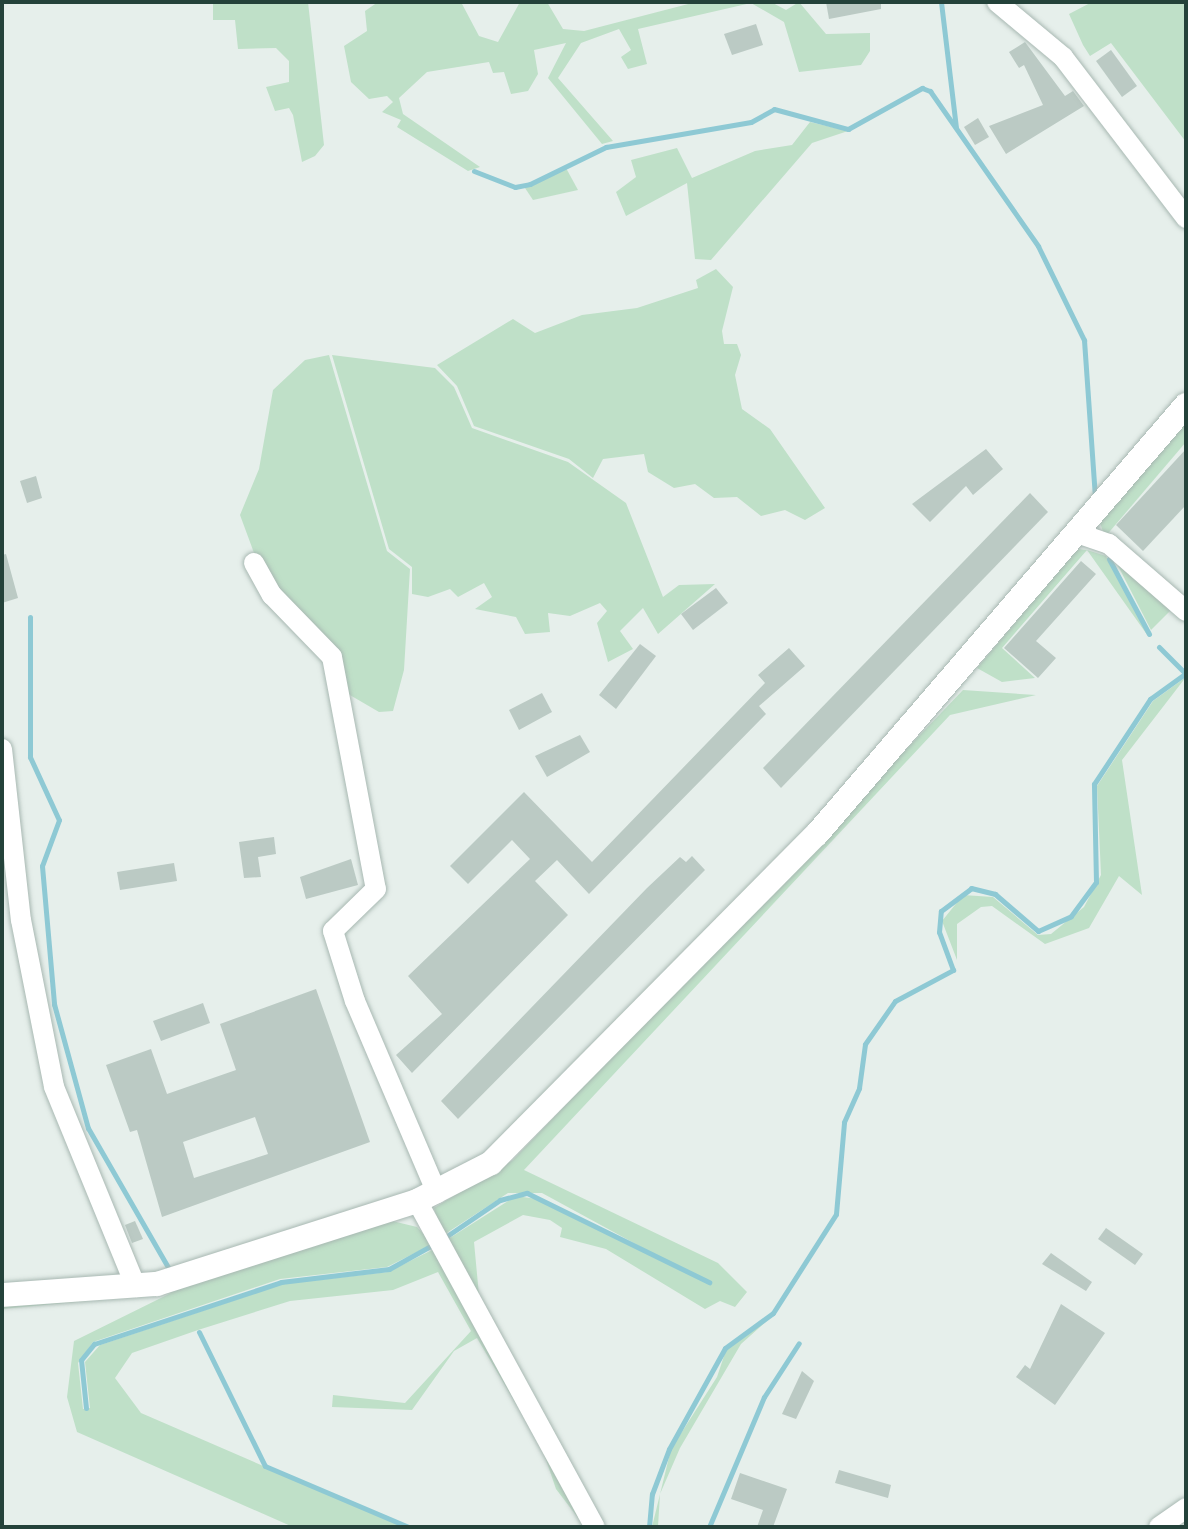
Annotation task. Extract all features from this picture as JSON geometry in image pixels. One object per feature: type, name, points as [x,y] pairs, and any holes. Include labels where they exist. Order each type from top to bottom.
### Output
[{"type":"main road","points":[[2,1295],[136,1287],[427,1197],[491,1163],[538,1123],[817,834],[1080,534],[1186,405]]},
{"type":"street","points":[[997,2],[1063,57],[1186,218]]},
{"type":"street","points":[[1080,534],[1109,544],[1186,611]]},
{"type":"street","points":[[254,563],[272,595],[332,657],[376,889],[333,931],[355,1001],[427,1197],[595,1527]]},
{"type":"street","points":[[2,749],[21,920],[54,1087],[136,1287]]},
{"type":"street","points":[[1159,1527],[1186,1508]]},
{"type":"green space","points":[[213,2],[308,2],[324,145],[315,156],[302,162],[293,115],[289,108],[275,111],[266,87],[289,82],[289,61],[276,48],[238,49],[235,20],[213,20]]},
{"type":"green space","points":[[378,2],[461,2],[479,36],[498,42],[520,2],[547,2],[563,29],[584,31],[696,2],[771,2],[786,10],[799,2],[826,34],[870,33],[870,51],[861,65],[799,72],[784,22],[751,3],[638,29],[647,64],[628,69],[621,57],[631,50],[619,29],[581,43],[558,78],[613,141],[602,144],[548,78],[566,43],[534,50],[538,74],[528,91],[511,94],[504,72],[493,73],[489,62],[427,72],[399,98],[403,114],[480,167],[468,171],[397,127],[401,120],[382,112],[393,102],[387,96],[369,99],[351,82],[344,46],[367,31],[365,11]]},
{"type":"green space","points":[[1092,2],[1186,2],[1186,142],[1111,43],[1090,56],[1069,14]]},
{"type":"green space","points":[[810,122],[848,131],[812,143],[711,260],[695,259],[687,183],[626,216],[616,192],[636,177],[631,160],[677,148],[692,178],[755,151],[792,145]]},
{"type":"green space","points":[[566,168],[578,190],[533,200],[525,188]]},
{"type":"green space","points":[[716,269],[733,287],[722,331],[724,344],[737,344],[741,355],[735,375],[742,409],[770,429],[825,508],[805,520],[785,510],[761,516],[737,497],[714,498],[695,484],[674,488],[648,472],[644,454],[603,459],[593,478],[569,459],[474,426],[457,386],[437,365],[513,319],[535,333],[582,315],[637,308],[698,288],[696,280]]},
{"type":"green space","points":[[329,355],[387,551],[410,569],[404,670],[393,711],[379,712],[343,691],[257,561],[240,515],[259,469],[273,390],[305,360]]},
{"type":"green space","points":[[332,355],[435,368],[454,387],[472,428],[568,462],[626,503],[663,597],[679,585],[715,584],[658,634],[643,608],[620,631],[633,649],[608,662],[597,623],[607,611],[600,603],[570,616],[548,613],[550,632],[525,634],[516,617],[475,609],[492,597],[484,583],[458,597],[450,589],[428,597],[412,594],[412,567],[389,549]]},
{"type":"green space","points":[[1186,418],[1186,442],[1105,537],[1099,520]]},
{"type":"green space","points":[[1077,549],[1087,550],[1002,648],[1035,678],[1002,682],[977,668]]},
{"type":"green space","points":[[1087,550],[1106,556],[1148,636]]},
{"type":"green space","points":[[1113,556],[1173,608],[1151,630]]},
{"type":"green space","points":[[1186,677],[1122,760],[1142,895],[1119,876],[1089,928],[1045,944],[992,906],[981,907],[957,924],[957,960],[942,921],[963,895],[993,897],[1038,935],[1051,934],[1084,907],[1101,875],[1097,786],[1153,701]]},
{"type":"green space","points":[[963,690],[1036,695],[950,715],[524,1170],[718,1263],[747,1292],[735,1307],[720,1301],[705,1309],[606,1249],[560,1237],[562,1228],[550,1220],[523,1215],[474,1242],[480,1306],[445,1241],[516,1196],[544,1200],[711,1285],[542,1193],[508,1193],[442,1236],[434,1208],[513,1160]]},
{"type":"green space","points":[[388,1220],[417,1227],[433,1244],[387,1267],[280,1279],[93,1342],[78,1363],[83,1409],[90,1408],[85,1362],[100,1345],[283,1284],[388,1272],[436,1248],[585,1527],[556,1489],[542,1448],[477,1338],[454,1351],[412,1410],[332,1407],[333,1395],[405,1403],[471,1331],[438,1272],[393,1290],[290,1301],[198,1330],[132,1353],[115,1378],[141,1413],[404,1527],[293,1527],[77,1432],[67,1397],[74,1341],[171,1293],[2,1309],[2,1302],[83,1298]]},
{"type":"green space","points":[[768,1320],[741,1344],[680,1448],[660,1494],[671,1449],[717,1377],[727,1347]]},
{"type":"green space","points":[[660,1494],[658,1527],[652,1527]]},
{"type":"building","points":[[826,2],[881,2],[881,9],[829,19]]},
{"type":"building","points":[[756,24],[763,45],[732,55],[724,34]]},
{"type":"building","points":[[1025,42],[1065,96],[1073,91],[1084,106],[1006,154],[989,126],[1043,105],[1024,65],[1019,68],[1009,52]]},
{"type":"building","points":[[1111,50],[1137,86],[1122,97],[1096,61]]},
{"type":"building","points":[[978,118],[989,137],[975,145],[964,127]]},
{"type":"building","points":[[986,449],[1003,469],[973,495],[966,486],[930,522],[912,504]]},
{"type":"building","points":[[1186,449],[1186,505],[1143,551],[1116,525]]},
{"type":"building","points":[[36,476],[42,498],[27,503],[20,481]]},
{"type":"building","points":[[1030,493],[1048,512],[781,788],[763,768]]},
{"type":"building","points":[[6,554],[18,598],[2,603],[2,555]]},
{"type":"building","points":[[1081,561],[1096,574],[1036,641],[1056,658],[1038,678],[1004,648]]},
{"type":"building","points":[[716,588],[728,603],[693,630],[681,614]]},
{"type":"building","points":[[640,644],[656,656],[616,709],[599,695]]},
{"type":"building","points":[[789,648],[805,666],[759,706],[766,714],[589,894],[557,860],[535,881],[568,915],[412,1073],[396,1055],[442,1014],[408,976],[530,859],[512,840],[468,884],[450,866],[524,792],[592,862],[765,683],[758,675]]},
{"type":"building","points":[[542,693],[552,712],[519,730],[509,710]]},
{"type":"building","points":[[580,735],[590,752],[547,777],[535,756]]},
{"type":"building","points":[[274,837],[276,854],[258,857],[261,877],[244,878],[239,842]]},
{"type":"building","points":[[692,856],[705,870],[458,1119],[441,1101],[647,888],[680,857],[686,862]]},
{"type":"building","points":[[351,859],[358,885],[306,899],[300,877]]},
{"type":"building","points":[[174,863],[177,881],[120,890],[117,872]]},
{"type":"building","points":[[316,989],[370,1142],[162,1217],[137,1130],[130,1132],[106,1065],[151,1049],[167,1094],[236,1070],[220,1024]],"holes":[[[255,1117],[268,1154],[194,1178],[183,1142]]]},
{"type":"building","points":[[203,1003],[210,1023],[161,1041],[153,1021]]},
{"type":"building","points":[[135,1221],[143,1239],[132,1243],[125,1225]]},
{"type":"building","points":[[1106,1228],[1143,1254],[1135,1265],[1098,1239]]},
{"type":"building","points":[[1051,1253],[1092,1282],[1086,1291],[1042,1264]]},
{"type":"building","points":[[1061,1304],[1105,1333],[1055,1405],[1016,1377],[1025,1365],[1030,1369]]},
{"type":"building","points":[[802,1371],[814,1381],[796,1419],[782,1414]]},
{"type":"building","points":[[839,1470],[891,1485],[888,1498],[835,1483]]},
{"type":"building","points":[[740,1473],[787,1489],[773,1527],[757,1527],[763,1510],[731,1499]]},
{"type":"waterway","points":[[941,2],[956,127]]},
{"type":"waterway","points":[[474,171],[515,187],[530,184],[606,147],[751,122],[774,109],[848,129],[922,88],[930,91],[1038,246],[1084,340],[1095,499]]},
{"type":"waterway","points":[[1109,559],[1149,634]]},
{"type":"waterway","points":[[30,617],[30,757],[59,820],[42,866],[54,1004],[88,1128],[168,1267]]},
{"type":"waterway","points":[[1159,647],[1185,673]]},
{"type":"waterway","points":[[649,1527],[652,1494],[669,1449],[725,1348],[773,1313],[836,1214],[844,1122],[859,1088],[865,1044],[895,1001],[953,970],[939,932],[941,911],[971,888],[995,894],[1038,931],[1071,916],[1096,882],[1094,784],[1150,699],[1186,673]]},
{"type":"waterway","points":[[444,1238],[500,1200],[527,1193],[709,1282]]},
{"type":"waterway","points":[[86,1408],[81,1360],[94,1344],[281,1282],[389,1269],[436,1243]]},
{"type":"waterway","points":[[199,1332],[265,1466],[409,1527]]},
{"type":"waterway","points":[[709,1527],[764,1397],[799,1343]]}]
